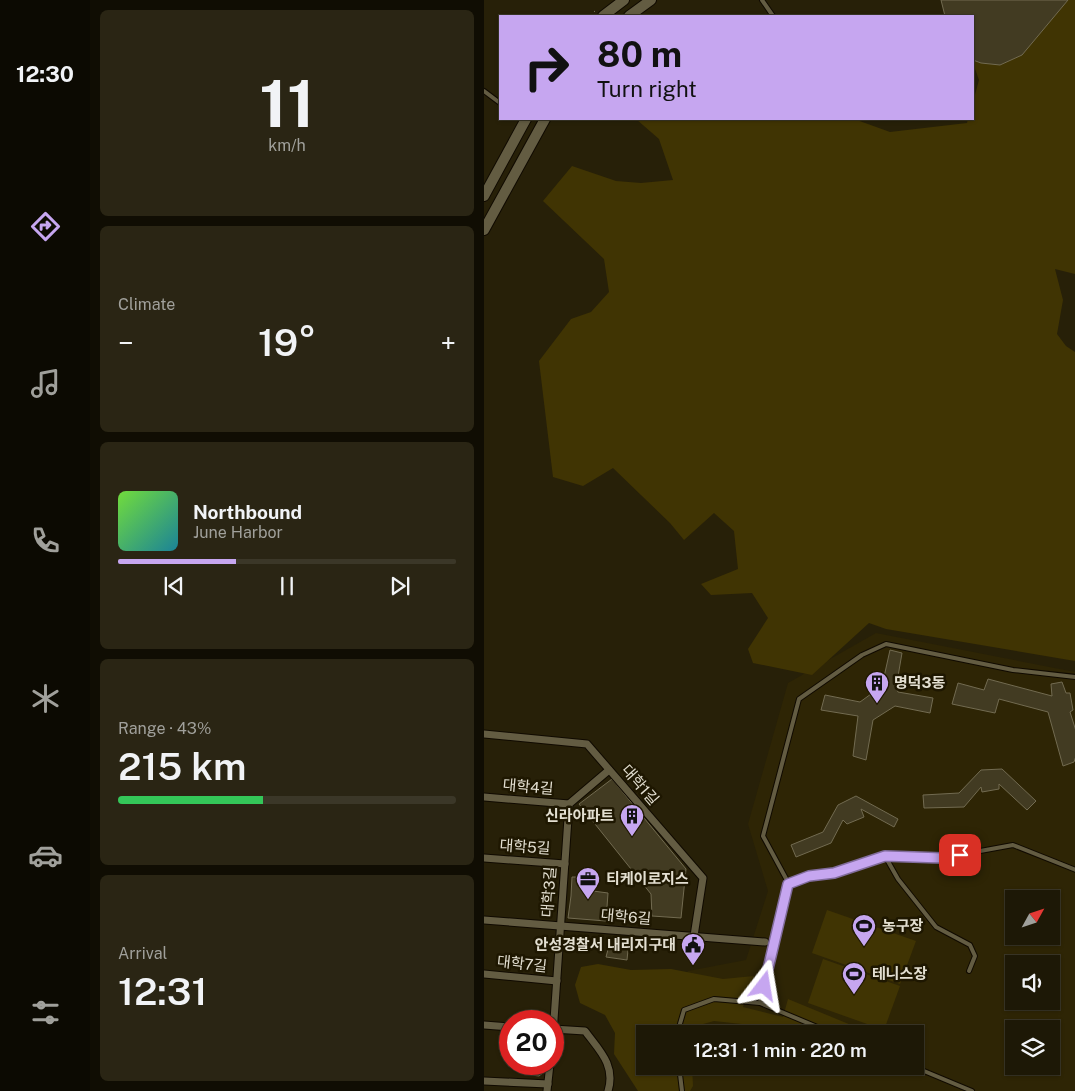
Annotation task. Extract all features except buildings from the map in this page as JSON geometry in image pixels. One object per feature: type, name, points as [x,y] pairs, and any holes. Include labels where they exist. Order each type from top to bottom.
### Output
[{"type":"street","points":[[604,15],[624,0]]},
{"type":"street","points":[[630,15],[651,0]]},
{"type":"street","points":[[484,196],[524,120]]},
{"type":"street","points":[[484,230],[544,120]]},
{"type":"street","name":"대학1길","points":[[484,734],[587,744],[703,878],[694,936]]},
{"type":"street","points":[[569,804],[609,770]]},
{"type":"street","name":"대학4길","points":[[484,797],[569,804]]},
{"type":"street","name":"대학3길","points":[[555,1010],[569,804]]},
{"type":"street","name":"대학5길","points":[[484,858],[565,864]]},
{"type":"street","name":"대학6길","points":[[484,920],[765,942]]},
{"type":"street","name":"대학7길","points":[[484,974],[557,981]]},
{"type":"street","points":[[484,1025],[499,1026]]},
{"type":"street","points":[[564,1030],[585,1031],[608,1062],[608,1091]]},
{"type":"street","points":[[484,1082],[547,1087]]},
{"type":"lane","points":[[762,0],[773,15]]},
{"type":"lane","points":[[484,91],[499,102]]},
{"type":"lane","points":[[760,1003],[788,884],[763,836],[799,699],[862,655],[886,644],[1013,670],[1075,677]]},
{"type":"lane","points":[[788,884],[809,876],[834,873],[885,856],[942,858],[1013,845],[1075,870]]},
{"type":"lane","points":[[885,856],[898,879],[936,927],[970,945],[975,956],[969,971]]},
{"type":"lane","points":[[680,1025],[684,1010],[714,999],[760,1003],[813,1025]]},
{"type":"lane","points":[[924,1071],[972,1091]]},
{"type":"lane","points":[[680,1075],[682,1091]]},
{"type":"shaded area","points":[[1068,0],[1075,0],[1075,274],[1055,269],[1063,300],[1057,334],[1066,346],[1075,352],[1075,661],[886,629],[869,623],[812,675],[753,663],[748,649],[768,618],[752,593],[711,595],[701,584],[738,569],[734,531],[714,513],[684,540],[670,523],[613,468],[583,486],[553,477],[539,361],[571,319],[591,312],[609,292],[604,259],[543,201],[572,166],[616,181],[641,183],[673,180],[659,139],[637,120],[857,120],[890,132],[967,123],[968,120],[974,120],[974,98],[979,80],[974,60],[1000,65],[1021,55]]},
{"type":"shaded area","points":[[876,633],[1075,672],[1075,1091],[672,1091],[671,1075],[924,1075],[924,1025],[666,1025],[665,1008],[688,971],[746,960],[768,891],[748,824],[788,683]]},
{"type":"shaded area","name":"농구장","points":[[827,910],[916,941],[900,984],[812,953]]},
{"type":"shaded area","name":"테니스장","points":[[823,959],[900,986],[886,1025],[870,1025],[808,1003]]},
{"type":"shaded area","points":[[598,964],[631,970],[671,969],[723,979],[754,976],[743,1007],[783,1017],[788,999],[851,1025],[751,1025],[714,1021],[700,1025],[636,1025],[636,1075],[692,1075],[693,1086],[690,1091],[638,1091],[614,1054],[615,1033],[605,1015],[580,1003],[575,985],[581,967]]},
{"type":"place","name":"명덕3동","points":[[877,704]]},
{"type":"place","name":"신라아파트","points":[[632,837]]},
{"type":"place","name":"티케이로지스","points":[[588,900]]},
{"type":"place","name":"농구장","points":[[864,947]]},
{"type":"place","name":"안성경찰서 내리지구대","points":[[693,966]]},
{"type":"place","name":"테니스장","points":[[854,995]]},
{"type":"route","points":[[764,986],[788,884],[809,876],[834,873],[885,856],[942,858],[960,855]]}]
